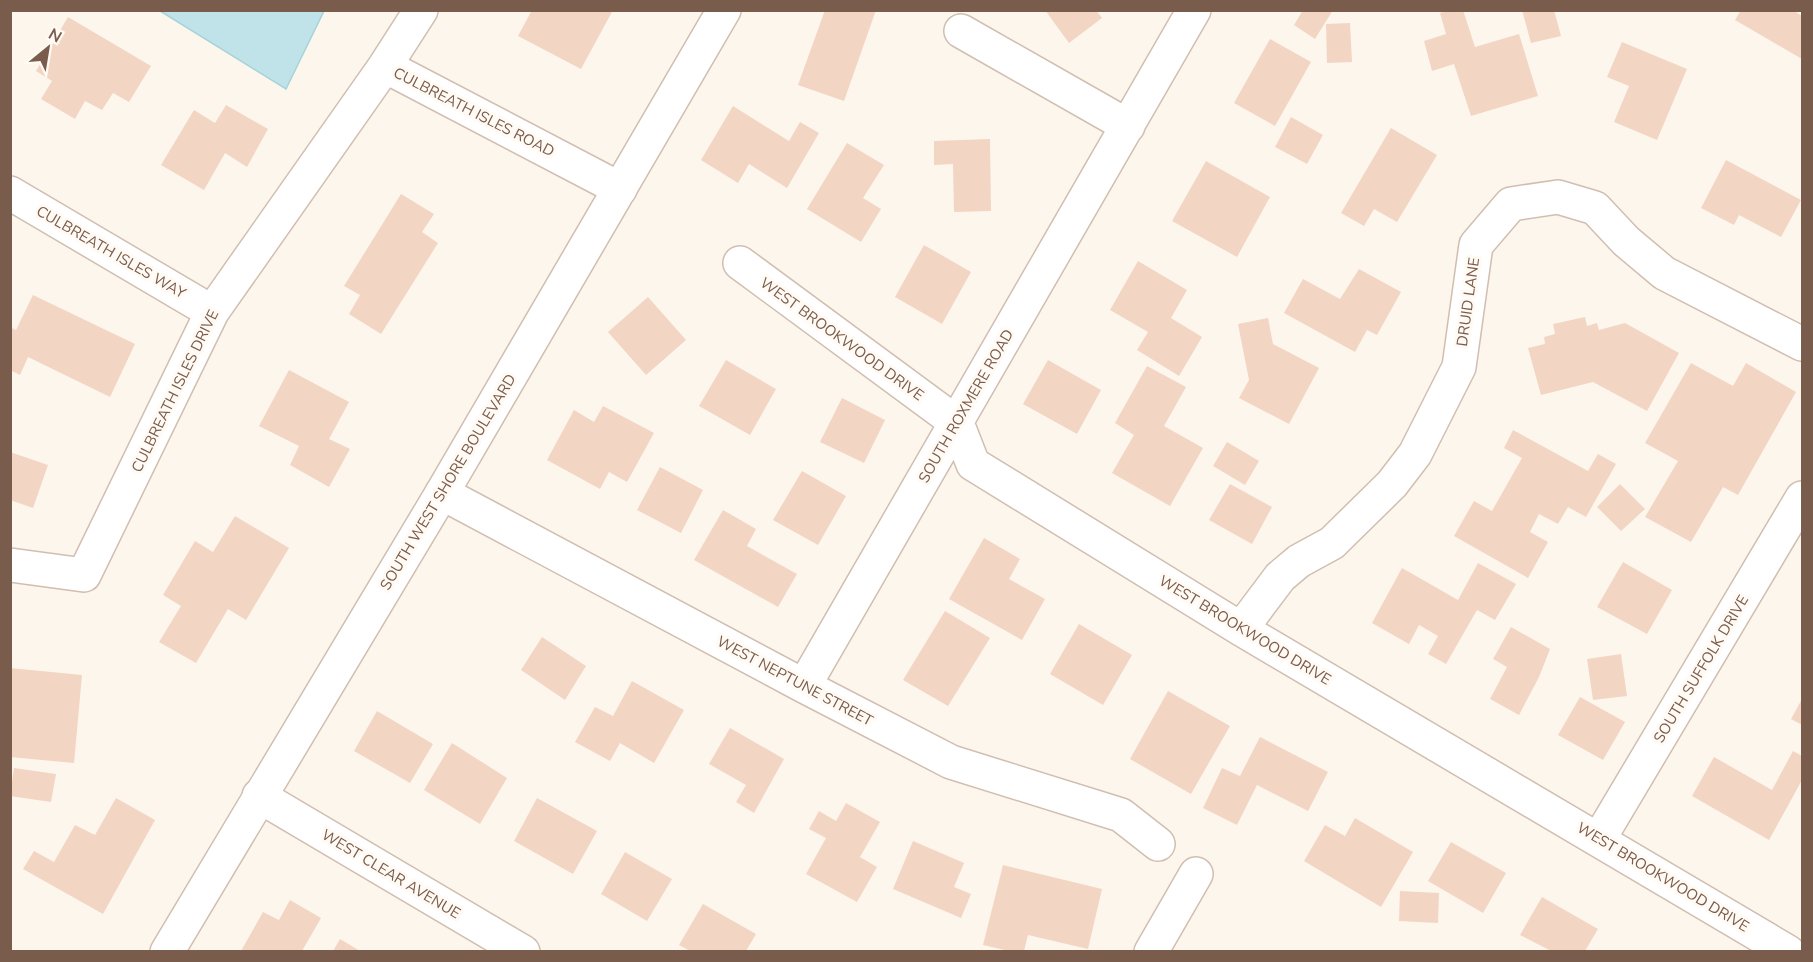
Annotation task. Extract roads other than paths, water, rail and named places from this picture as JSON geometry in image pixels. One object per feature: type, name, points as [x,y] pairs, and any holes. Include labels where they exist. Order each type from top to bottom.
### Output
[{"type":"street","name":"CULBREATH ISLES ROAD","points":[[421,10],[385,66],[620,189]]},
{"type":"street","name":"SOUTH WEST SHORE BOULEVARD","points":[[167,951],[442,493],[724,10]]},
{"type":"street","name":"SOUTH ROXMERE ROAD","points":[[804,686],[1194,10]]},
{"type":"street","points":[[961,31],[1128,126]]},
{"type":"street","name":"CULBREATH ISLES DRIVE","points":[[10,565],[84,575],[212,312],[385,66]]},
{"type":"street","name":"CULBREATH ISLES WAY","points":[[10,193],[212,312]]},
{"type":"street","name":"DRUID LANE","points":[[1241,629],[1280,577],[1299,561],[1332,543],[1392,484],[1415,454],[1459,367],[1476,245],[1511,204],[1558,197],[1595,207],[1626,241],[1664,273],[1803,344]]},
{"type":"street","name":"WEST BROOKWOOD DRIVE","points":[[740,263],[957,423],[973,464],[1241,629],[1788,951]]},
{"type":"street","name":"WEST NEPTUNE STREET","points":[[442,493],[951,762],[1121,815],[1158,844]]},
{"type":"street","name":"SOUTH SUFFOLK DRIVE","points":[[1599,839],[1803,498]]},
{"type":"street","name":"WEST CLEAR AVENUE","points":[[259,796],[523,951]]},
{"type":"street","points":[[1151,951],[1196,874]]},
{"type":"water","points":[[160,11],[324,11],[286,89]]}]
